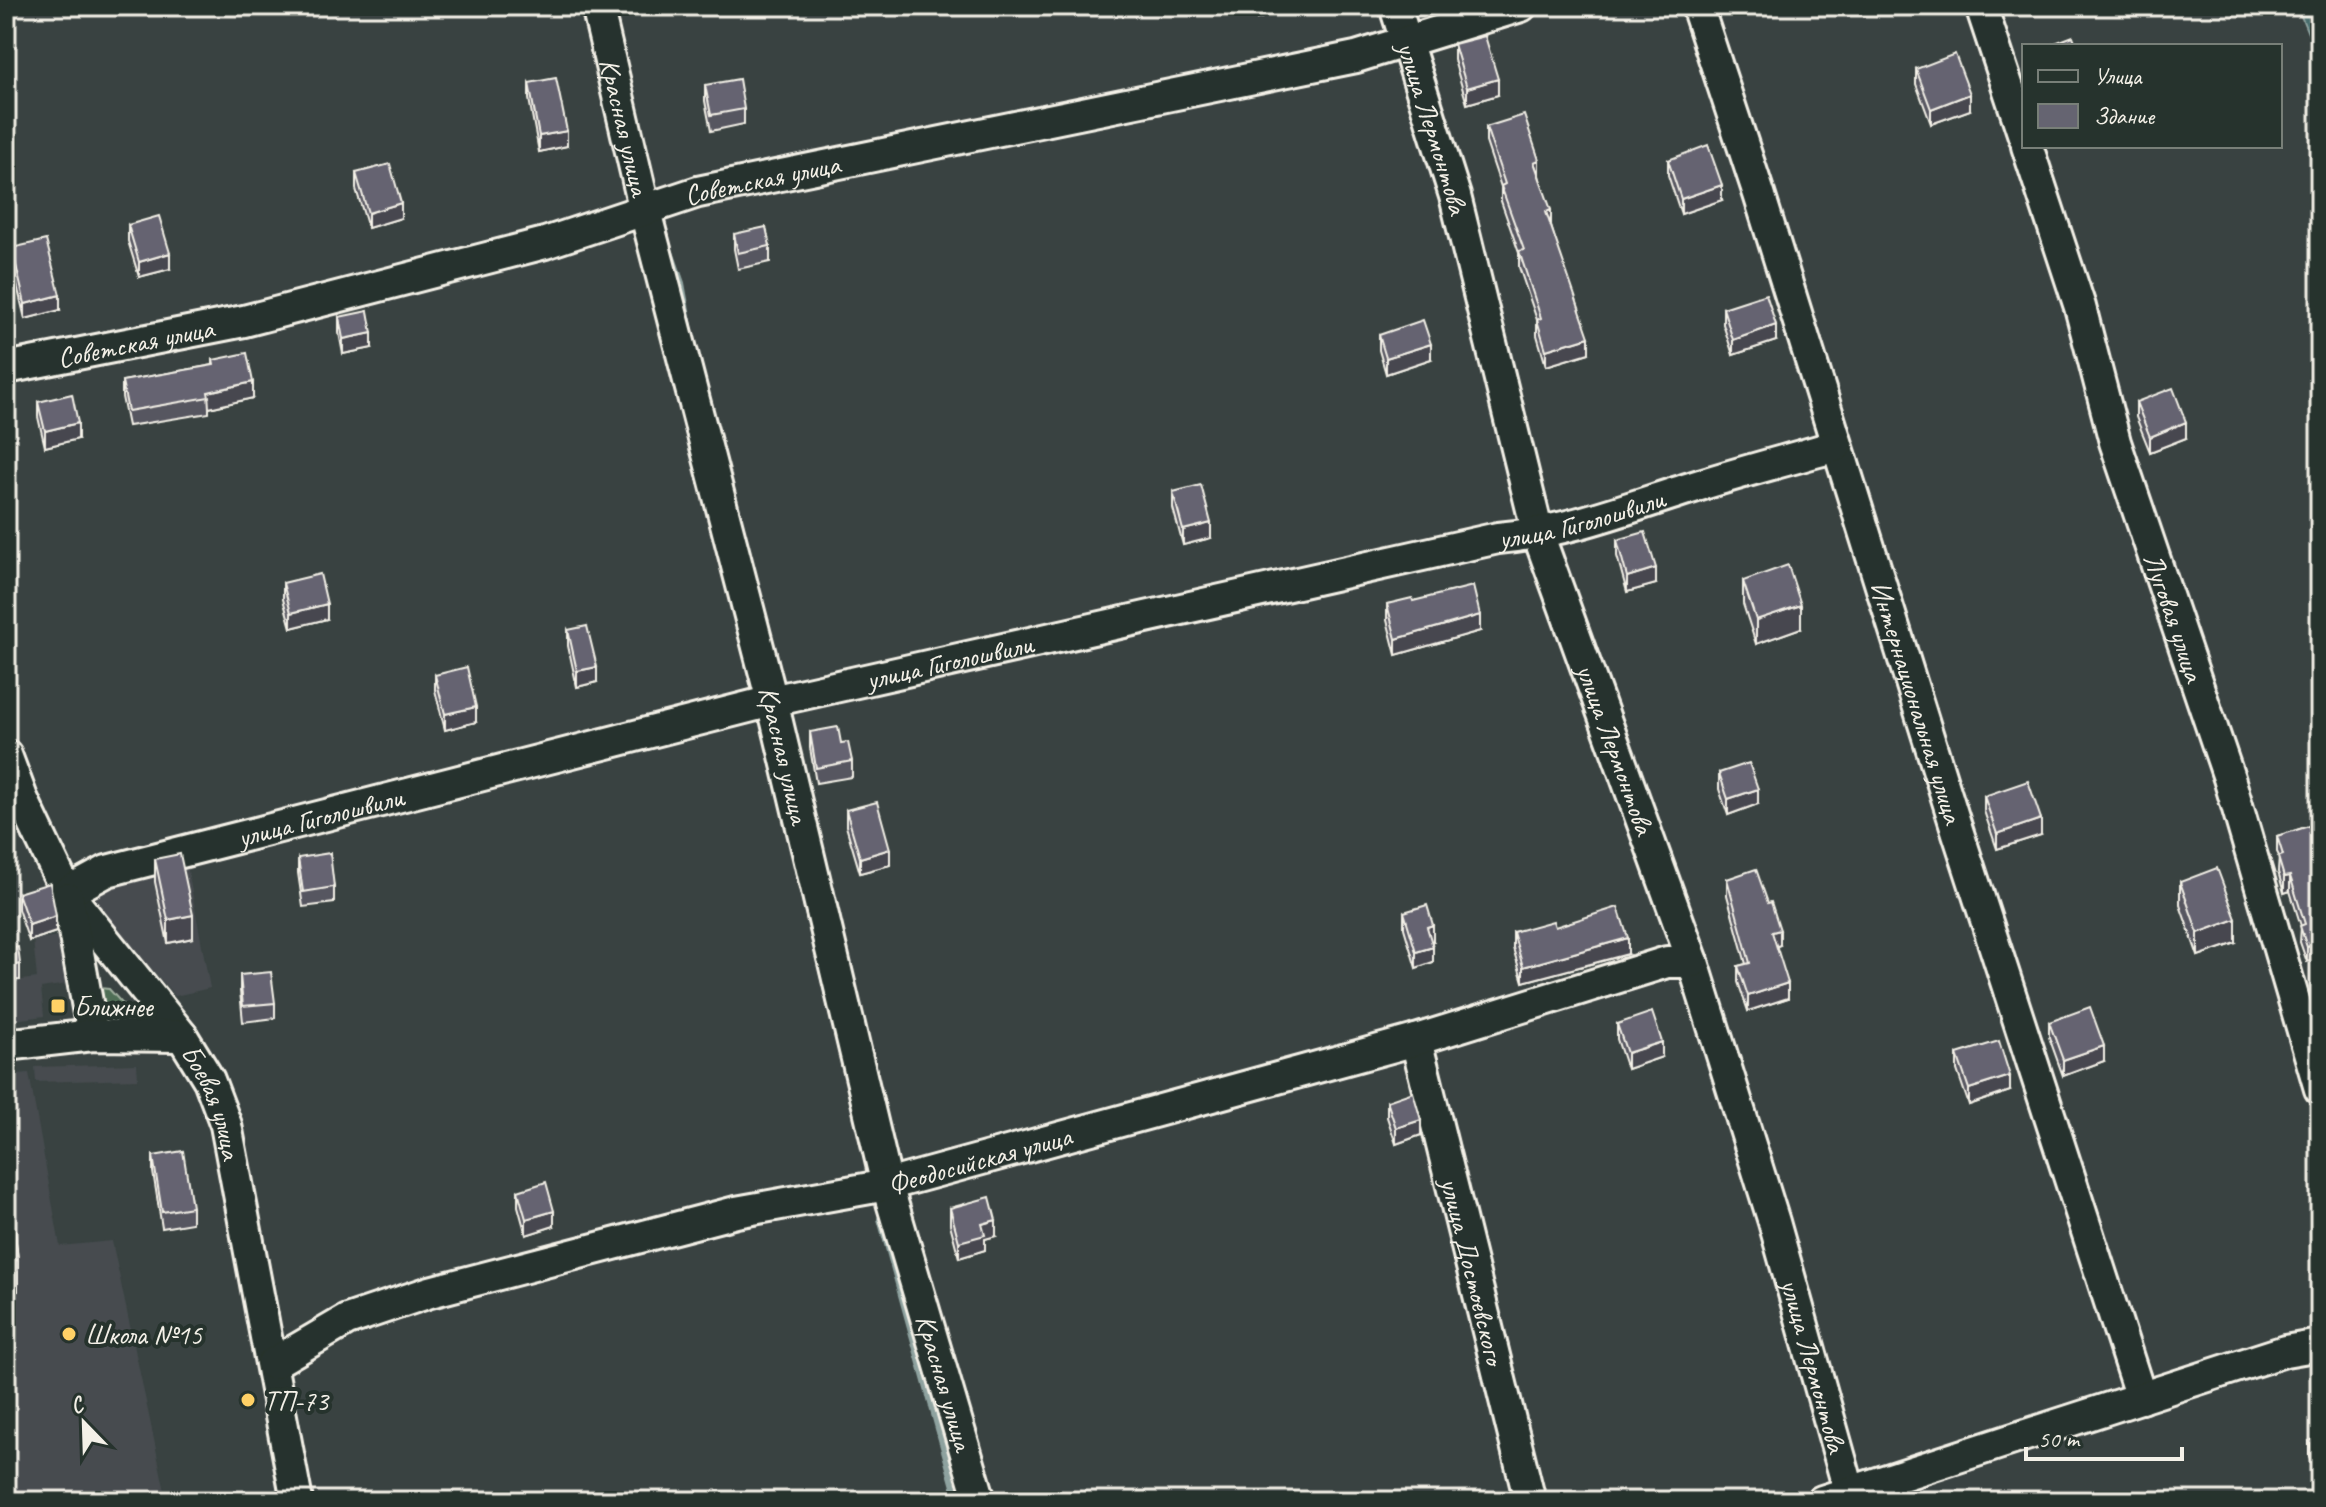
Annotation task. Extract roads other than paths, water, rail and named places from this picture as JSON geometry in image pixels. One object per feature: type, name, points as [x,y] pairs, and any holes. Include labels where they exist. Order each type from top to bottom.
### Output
[{"type":"street","name":"Красная улица","points":[[597,6],[645,211],[772,701],[887,1185],[980,1501]]},
{"type":"street","name":"улица Лермонтова","points":[[1395,6],[1455,196],[1538,534],[1693,962],[1774,1222],[1849,1490]]},
{"type":"street","name":"Советская улица","points":[[6,368],[244,321],[545,243],[698,192],[1407,43],[1521,6]]},
{"type":"street","name":"Интернациональная улица","points":[[1697,6],[2141,1398]]},
{"type":"street","points":[[1981,6],[2022,130]]},
{"type":"street","name":"Луговая улица","points":[[2028,148],[2080,307],[2115,442],[2229,778],[2320,1089]]},
{"type":"street","name":"улица Гиголошвили","points":[[67,893],[107,871],[772,701],[1498,538],[1538,534],[1593,522],[1700,485],[1836,446]]},
{"type":"street","name":"Боевая улица","points":[[6,755],[14,799],[67,893],[182,1036],[209,1080],[226,1125],[297,1501]]},
{"type":"street","points":[[67,893],[93,1035]]},
{"type":"street","name":"Феодосийская улица","points":[[272,1364],[347,1320],[430,1292],[736,1212],[887,1185],[1416,1040],[1667,962],[1693,962]]},
{"type":"street","points":[[6,1045],[93,1035],[182,1036]]},
{"type":"street","name":"улица Достоевского","points":[[1416,1040],[1530,1501]]},
{"type":"street","points":[[1822,1501],[2285,1351],[2320,1345]]},
{"type":"water","points":[[2297,6],[2320,6],[2320,63]]},
{"type":"waterway","points":[[665,235],[682,283],[691,332]]},
{"type":"waterway","points":[[797,870],[841,1054]]},
{"type":"waterway","points":[[880,1219],[958,1501]]},
{"type":"place","name":"Ближнее","points":[[58,1006]]},
{"type":"place","name":"Школа №15","points":[[69,1334]]},
{"type":"place","name":"ТП-73","points":[[248,1400]]}]
